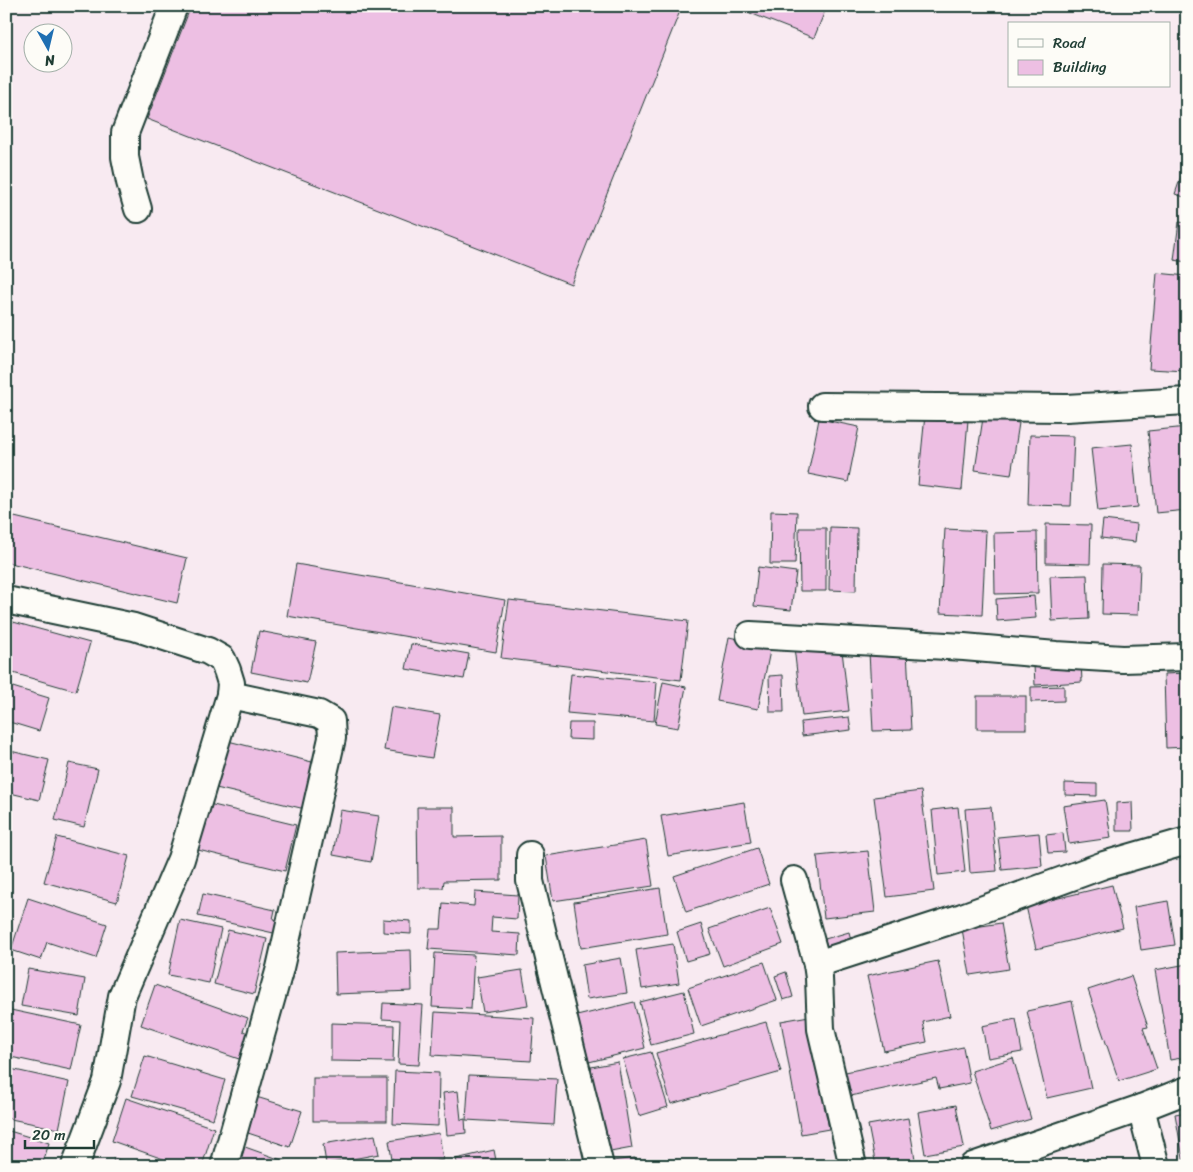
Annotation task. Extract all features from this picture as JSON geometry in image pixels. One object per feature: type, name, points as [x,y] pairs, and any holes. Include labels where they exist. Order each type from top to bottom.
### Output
[{"type":"street","points":[[138,209],[125,157],[125,132],[174,6]]},
{"type":"street","points":[[822,406],[1066,408],[1187,401]]},
{"type":"street","points":[[6,600],[134,627],[208,651],[222,659],[228,670],[231,682],[230,695],[181,859],[122,996],[107,1081],[75,1166]]},
{"type":"street","points":[[750,635],[964,647],[1123,659],[1187,657]]},
{"type":"street","points":[[224,1166],[280,968],[332,738],[331,720],[319,714],[230,695]]},
{"type":"street","points":[[817,964],[962,917],[1104,865],[1187,841]]},
{"type":"street","points":[[530,855],[530,881],[600,1166]]},
{"type":"street","points":[[794,880],[817,964],[821,1029],[853,1166]]},
{"type":"street","points":[[973,1166],[1141,1108],[1187,1090]]},
{"type":"street","points":[[1141,1108],[1156,1166]]},
{"type":"building","points":[[191,6],[682,6],[571,284],[147,119]]},
{"type":"building","points":[[732,6],[827,6],[814,38]]},
{"type":"building","points":[[1187,159],[1187,198],[1175,194]]},
{"type":"building","points":[[1179,222],[1187,223],[1187,262],[1174,260]]},
{"type":"building","points":[[1157,273],[1187,276],[1187,371],[1149,369]]},
{"type":"building","points":[[925,415],[968,420],[962,490],[918,485]]},
{"type":"building","points":[[983,418],[1019,423],[1011,475],[975,470]]},
{"type":"building","points":[[819,419],[859,427],[848,482],[808,474]]},
{"type":"building","points":[[1187,427],[1187,510],[1156,513],[1148,431]]},
{"type":"building","points":[[1030,435],[1074,436],[1071,506],[1028,505]]},
{"type":"building","points":[[1132,444],[1138,507],[1098,511],[1091,448]]},
{"type":"building","points":[[771,511],[797,512],[795,564],[770,564]]},
{"type":"building","points":[[6,515],[187,558],[177,603],[6,562]]},
{"type":"building","points":[[1103,520],[1137,524],[1135,542],[1101,538]]},
{"type":"building","points":[[1046,524],[1091,525],[1090,564],[1046,563]]},
{"type":"building","points":[[830,527],[857,528],[856,591],[829,590]]},
{"type":"building","points":[[799,528],[826,528],[826,591],[800,591]]},
{"type":"building","points":[[945,529],[986,531],[982,615],[940,613]]},
{"type":"building","points":[[1037,532],[1038,593],[995,594],[994,533]]},
{"type":"building","points":[[296,564],[505,600],[496,652],[287,616]]},
{"type":"building","points":[[1103,564],[1140,565],[1138,615],[1102,614]]},
{"type":"building","points":[[758,567],[796,572],[791,610],[754,606]]},
{"type":"building","points":[[1087,575],[1089,619],[1052,621],[1050,576]]},
{"type":"building","points":[[1034,596],[1036,618],[997,621],[996,599]]},
{"type":"building","points":[[509,600],[688,621],[681,680],[501,658]]},
{"type":"building","points":[[6,620],[90,643],[76,691],[6,671]]},
{"type":"building","points":[[259,631],[316,642],[307,683],[251,672]]},
{"type":"building","points":[[729,637],[771,646],[758,709],[717,701]]},
{"type":"building","points":[[841,642],[849,711],[802,716],[794,647]]},
{"type":"building","points":[[411,644],[469,654],[464,679],[406,669]]},
{"type":"building","points":[[907,650],[911,730],[873,731],[869,652]]},
{"type":"building","points":[[1081,662],[1082,682],[1035,685],[1034,665]]},
{"type":"building","points":[[1187,673],[1187,747],[1166,748],[1164,674]]},
{"type":"building","points":[[571,674],[657,682],[654,721],[567,713]]},
{"type":"building","points":[[783,675],[784,712],[770,712],[769,676]]},
{"type":"building","points":[[663,682],[686,687],[678,728],[655,724]]},
{"type":"building","points":[[6,685],[49,698],[39,731],[6,721]]},
{"type":"building","points":[[1064,686],[1064,701],[1031,702],[1031,687]]},
{"type":"building","points":[[977,696],[1026,696],[1026,729],[977,729]]},
{"type":"building","points":[[391,707],[440,715],[432,758],[384,750]]},
{"type":"building","points":[[849,717],[851,730],[802,736],[801,722]]},
{"type":"building","points":[[569,723],[593,723],[593,740],[568,739]]},
{"type":"building","points":[[228,741],[316,763],[305,809],[216,788]]},
{"type":"building","points":[[6,750],[49,760],[39,800],[6,792]]},
{"type":"building","points":[[69,763],[98,769],[84,827],[55,820]]},
{"type":"building","points":[[1065,783],[1097,784],[1097,796],[1065,795]]},
{"type":"building","points":[[921,791],[934,891],[887,897],[874,797]]},
{"type":"building","points":[[1105,800],[1111,838],[1069,844],[1063,806]]},
{"type":"building","points":[[744,802],[751,842],[668,856],[661,816]]},
{"type":"building","points":[[1132,802],[1133,831],[1116,831],[1116,803]]},
{"type":"building","points":[[209,804],[296,825],[285,871],[198,850]]},
{"type":"building","points":[[417,807],[454,807],[454,837],[501,836],[501,880],[444,881],[443,888],[418,888]]},
{"type":"building","points":[[958,807],[965,872],[938,875],[932,810]]},
{"type":"building","points":[[991,807],[997,871],[970,873],[965,809]]},
{"type":"building","points":[[340,810],[379,816],[371,862],[333,855]]},
{"type":"building","points":[[1039,833],[1042,866],[1002,870],[998,837]]},
{"type":"building","points":[[1063,833],[1065,852],[1048,853],[1046,835]]},
{"type":"building","points":[[57,837],[129,856],[117,902],[44,882]]},
{"type":"building","points":[[646,840],[653,886],[553,901],[546,856]]},
{"type":"building","points":[[757,848],[769,884],[686,912],[674,876]]},
{"type":"building","points":[[868,851],[875,912],[824,918],[817,856]]},
{"type":"building","points":[[1112,885],[1123,928],[1036,949],[1026,906]]},
{"type":"building","points":[[660,888],[667,934],[581,948],[574,902]]},
{"type":"building","points":[[475,892],[518,895],[517,919],[492,917],[491,932],[520,934],[519,955],[428,949],[430,929],[441,929],[443,903],[474,906]]},
{"type":"building","points":[[203,894],[275,910],[273,919],[281,921],[278,934],[198,916]]},
{"type":"building","points":[[28,898],[107,924],[96,958],[47,942],[41,960],[11,950]]},
{"type":"building","points":[[1168,901],[1175,945],[1141,950],[1134,907]]},
{"type":"building","points":[[770,908],[783,944],[723,966],[709,929]]},
{"type":"building","points":[[383,919],[411,921],[411,934],[383,932]]},
{"type":"building","points":[[180,920],[221,929],[209,983],[168,975]]},
{"type":"building","points":[[1001,923],[1009,969],[970,975],[962,929]]},
{"type":"building","points":[[701,924],[710,954],[686,961],[677,932]]},
{"type":"building","points":[[228,930],[267,939],[254,994],[214,984]]},
{"type":"building","points":[[849,932],[852,944],[828,951],[825,939]]},
{"type":"building","points":[[673,944],[679,983],[642,989],[636,950]]},
{"type":"building","points":[[411,950],[412,991],[336,994],[335,953]]},
{"type":"building","points":[[435,953],[474,955],[471,1009],[432,1007]]},
{"type":"building","points":[[621,958],[627,993],[587,999],[582,965]]},
{"type":"building","points":[[938,961],[950,1016],[923,1022],[927,1042],[884,1051],[867,976]]},
{"type":"building","points":[[764,962],[777,1000],[701,1026],[688,988]]},
{"type":"building","points":[[1187,964],[1187,1057],[1170,1060],[1155,970]]},
{"type":"building","points":[[28,969],[85,979],[79,1016],[21,1006]]},
{"type":"building","points":[[522,970],[528,1005],[483,1012],[477,977]]},
{"type":"building","points":[[786,972],[793,997],[783,1000],[775,976]]},
{"type":"building","points":[[1131,976],[1148,1027],[1143,1028],[1157,1069],[1119,1081],[1088,990]]},
{"type":"building","points":[[155,985],[248,1018],[243,1031],[248,1033],[239,1059],[141,1025]]},
{"type":"building","points":[[684,991],[694,1034],[651,1045],[640,1002]]},
{"type":"building","points":[[1072,1001],[1091,1088],[1047,1098],[1027,1011]]},
{"type":"building","points":[[634,1002],[645,1048],[589,1062],[577,1016]]},
{"type":"building","points":[[383,1003],[423,1005],[419,1065],[398,1064],[400,1020],[382,1019]]},
{"type":"building","points":[[6,1009],[81,1025],[71,1070],[6,1056]]},
{"type":"building","points":[[435,1012],[534,1018],[531,1061],[432,1055]]},
{"type":"building","points":[[809,1016],[829,1129],[801,1134],[781,1021]]},
{"type":"building","points":[[1016,1019],[1022,1052],[988,1058],[982,1026]]},
{"type":"building","points":[[766,1022],[781,1072],[671,1104],[656,1053]]},
{"type":"building","points":[[331,1023],[394,1025],[393,1062],[331,1061]]},
{"type":"building","points":[[963,1047],[970,1083],[939,1089],[936,1078],[846,1097],[841,1073]]},
{"type":"building","points":[[651,1052],[668,1107],[639,1116],[623,1059]]},
{"type":"building","points":[[145,1056],[225,1080],[213,1119],[132,1096]]},
{"type":"building","points":[[1013,1058],[1031,1119],[991,1131],[972,1071]]},
{"type":"building","points":[[618,1062],[632,1148],[605,1153],[591,1067]]},
{"type":"building","points":[[6,1068],[69,1082],[59,1129],[6,1118]]},
{"type":"building","points":[[395,1071],[439,1073],[438,1126],[393,1124]]},
{"type":"building","points":[[469,1075],[557,1079],[554,1125],[466,1120]]},
{"type":"building","points":[[313,1078],[387,1078],[387,1121],[313,1121]]},
{"type":"building","points":[[458,1091],[461,1120],[465,1119],[466,1133],[447,1135],[443,1093]]},
{"type":"building","points":[[253,1096],[302,1111],[290,1147],[242,1131]]},
{"type":"building","points":[[126,1098],[214,1128],[202,1166],[183,1166],[112,1141]]},
{"type":"building","points":[[956,1105],[964,1147],[925,1154],[918,1112]]},
{"type":"building","points":[[1187,1112],[1187,1164],[1184,1164],[1175,1114]]},
{"type":"building","points":[[908,1118],[915,1159],[876,1166],[868,1125]]},
{"type":"building","points":[[6,1130],[49,1143],[42,1166],[6,1166]]},
{"type":"building","points":[[439,1133],[443,1160],[411,1166],[393,1166],[389,1141]]},
{"type":"building","points":[[375,1135],[379,1154],[326,1164],[323,1144]]},
{"type":"building","points":[[245,1147],[287,1162],[285,1166],[239,1166]]},
{"type":"building","points":[[494,1150],[497,1166],[458,1166],[456,1159]]},
{"type":"building","points":[[114,1158],[137,1166],[112,1166]]},
{"type":"building","points":[[635,1158],[636,1166],[606,1166],[605,1162]]}]
